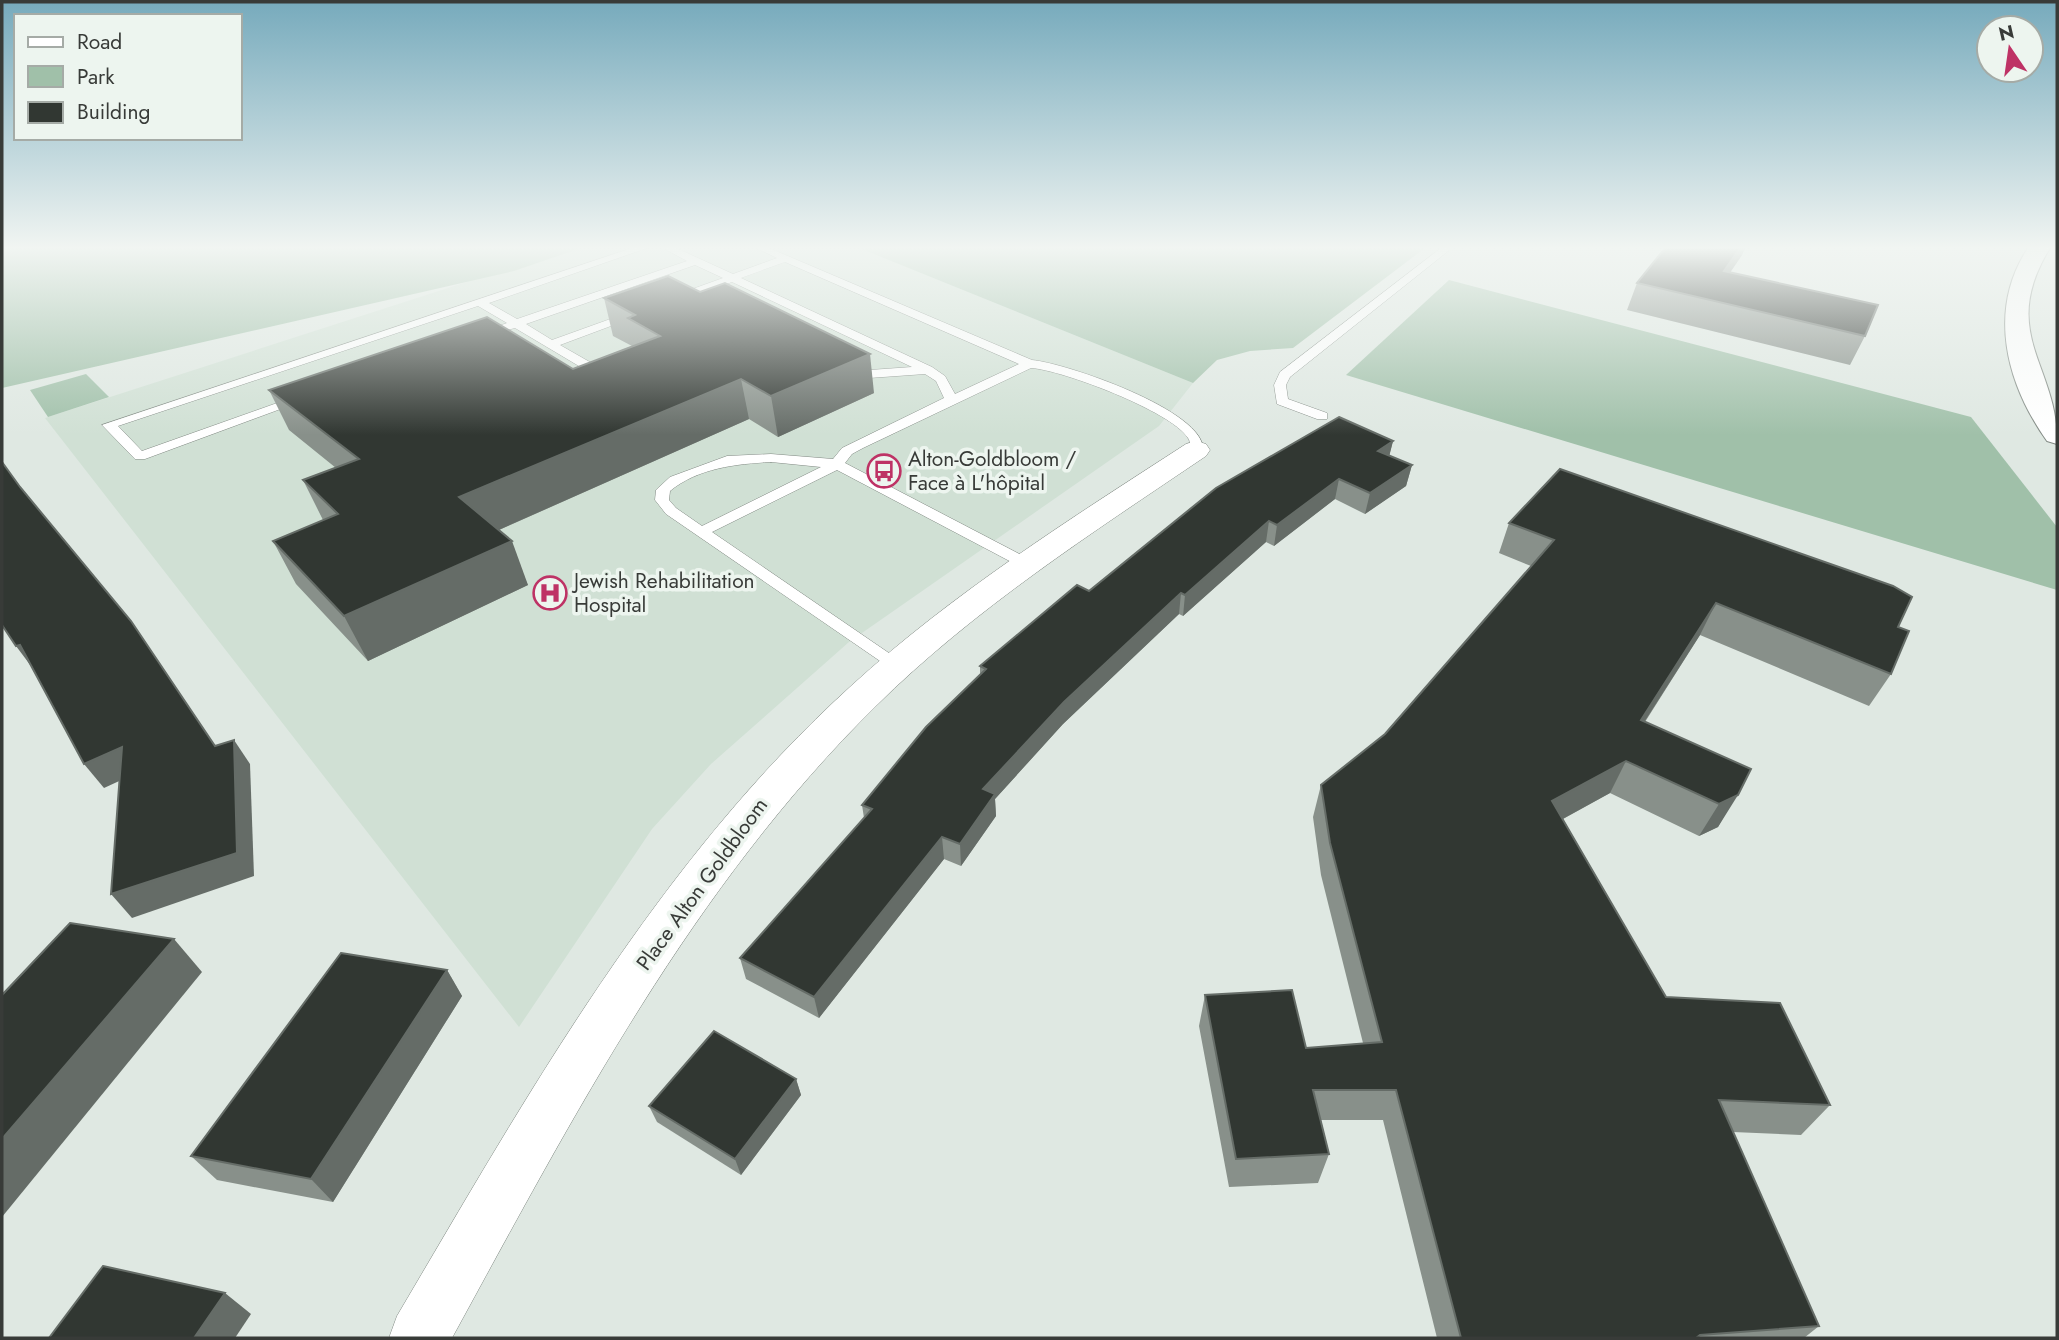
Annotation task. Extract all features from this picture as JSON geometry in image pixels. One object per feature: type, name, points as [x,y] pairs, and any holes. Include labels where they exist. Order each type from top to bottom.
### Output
[{"type":"street","points":[[2019,311],[2017,334],[2028,377],[2057,435]]},
{"type":"street","name":"Place Alton Goldbloom","points":[[419,1338],[574,1069],[679,910],[772,790],[859,699],[896,666],[1025,564],[1196,450]]},
{"type":"lane","points":[[309,396],[140,456],[109,425],[450,311]]},
{"type":"lane","points":[[495,311],[598,372]]},
{"type":"lane","points":[[465,341],[553,311]]},
{"type":"lane","points":[[551,344],[642,311]]},
{"type":"lane","points":[[793,311],[820,325],[928,370],[941,379],[951,399]]},
{"type":"lane","points":[[905,311],[1030,364],[1062,371],[1152,406],[1188,429],[1195,437],[1196,450]]},
{"type":"lane","points":[[1322,416],[1282,401],[1280,385],[1284,375],[1367,311]]},
{"type":"lane","points":[[835,360],[869,374],[928,370]]},
{"type":"lane","points":[[701,532],[837,464],[847,451],[858,444],[1030,364]]},
{"type":"lane","points":[[896,666],[671,511],[662,500],[663,490],[675,480],[715,463],[737,458],[837,464],[1025,564]]},
{"type":"shaded area","name":"Jewish Rehabilitation Hospital","points":[[378,311],[1014,311],[1193,383],[1159,426],[849,642],[711,764],[652,829],[519,1027],[45,418]]},
{"type":"green space","points":[[2,311],[341,311],[2,388]]},
{"type":"green space","points":[[1014,311],[1342,311],[1293,348],[1250,351],[1217,360],[1193,383]]},
{"type":"green space","points":[[1416,311],[1565,311],[1971,417],[2057,527],[2057,590],[1346,375]]},
{"type":"green space","points":[[86,374],[109,397],[48,417],[30,390]]},
{"type":"building","points":[[627,311],[781,311],[870,354],[771,396],[741,379],[459,497],[512,541],[344,616],[273,541],[338,514],[303,480],[359,459],[269,390],[487,317],[573,369],[660,336],[628,318],[635,315]]},
{"type":"building","points":[[1755,311],[1876,311],[1865,336]]},
{"type":"building","points":[[1339,417],[1393,441],[1378,451],[1412,465],[1370,493],[1339,479],[1277,525],[1269,521],[1185,595],[1181,593],[1064,702],[983,789],[995,794],[960,844],[942,837],[814,997],[740,958],[872,809],[862,805],[926,727],[986,669],[980,666],[1077,585],[1089,591],[1216,488]]},
{"type":"building","points":[[2,462],[131,621],[215,746],[234,740],[237,853],[111,894],[122,747],[84,764],[20,645],[16,646],[2,625]]},
{"type":"building","points":[[1560,469],[1893,586],[1912,597],[1898,627],[1909,631],[1891,674],[1716,603],[1641,720],[1751,769],[1738,795],[1719,804],[1626,761],[1552,801],[1666,997],[1780,1003],[1830,1105],[1719,1100],[1819,1326],[1700,1335],[1696,1338],[1461,1338],[1396,1090],[1313,1090],[1329,1154],[1236,1159],[1205,995],[1292,990],[1306,1048],[1382,1042],[1330,843],[1321,785],[1385,734],[1554,540],[1509,523]]},
{"type":"building","points":[[70,923],[174,939],[2,1139],[2,995]]},
{"type":"building","points":[[341,953],[447,970],[311,1179],[191,1156]]},
{"type":"building","points":[[714,1031],[796,1079],[735,1159],[649,1106]]},
{"type":"building","points":[[103,1266],[225,1293],[194,1338],[49,1338]]},
{"type":"place","name":"Alton-Goldbloom / Face à L'hôpital","points":[[884,471]]},
{"type":"place","name":"Jewish Rehabilitation Hospital","points":[[550,593]]}]
